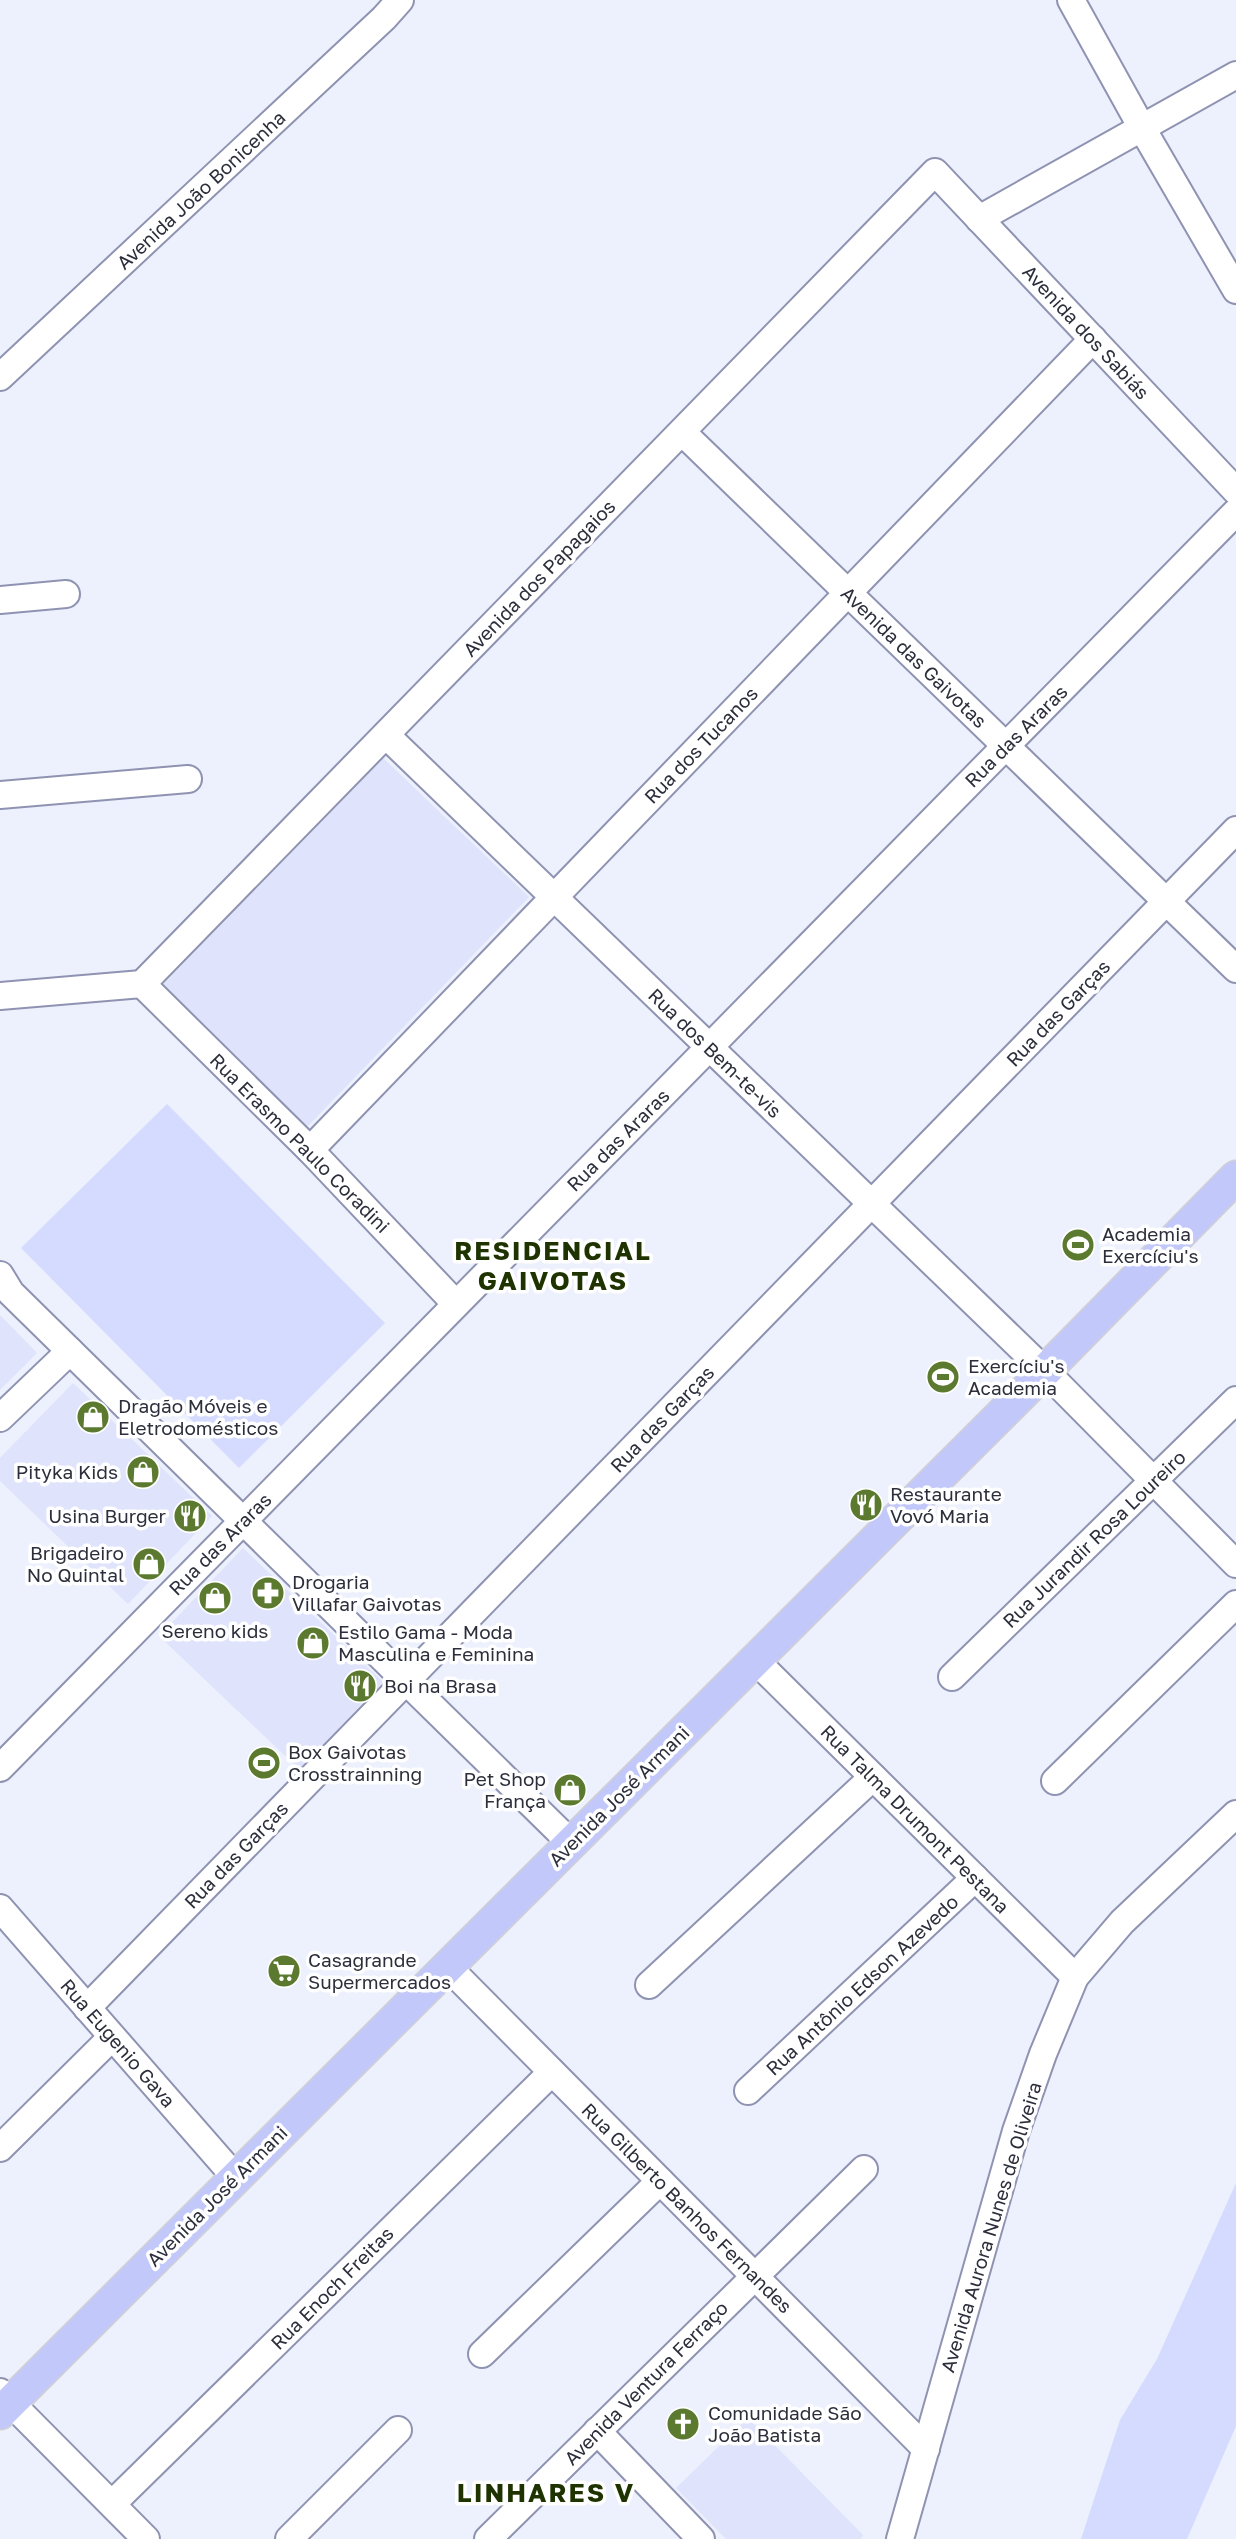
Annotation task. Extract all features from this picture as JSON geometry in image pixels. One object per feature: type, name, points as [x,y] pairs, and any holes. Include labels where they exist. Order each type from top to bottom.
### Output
[{"type":"main road","name":"Avenida José Armani","points":[[3,2403],[236,2178],[1236,1177]]},
{"type":"street","name":"Avenida João Bonicenha","points":[[0,377],[400,0]]},
{"type":"street","points":[[1071,0],[1236,290]]},
{"type":"street","points":[[979,219],[1236,75]]},
{"type":"street","name":"Avenida dos Sabiás","points":[[936,172],[1236,491]]},
{"type":"street","name":"Avenida dos Papagaios","points":[[142,984],[936,172]]},
{"type":"street","name":"Rua dos Tucanos","points":[[310,1150],[1093,339]]},
{"type":"street","name":"Avenida das Gaivotas","points":[[682,432],[1236,969]]},
{"type":"street","name":"Rua das Araras","points":[[0,1768],[1236,512]]},
{"type":"street","points":[[0,600],[66,594]]},
{"type":"street","name":"Rua dos Bem-te-vis","points":[[386,734],[1045,1371],[1236,1564]]},
{"type":"street","points":[[0,795],[188,779]]},
{"type":"street","name":"Rua das Garças","points":[[87,2008],[1236,830]]},
{"type":"street","points":[[0,996],[142,984]]},
{"type":"street","name":"Rua Erasmo Paulo Coradini","points":[[142,984],[310,1150],[456,1304]]},
{"type":"street","points":[[0,1275],[11,1293],[571,1843]]},
{"type":"street","points":[[0,1418],[70,1351]]},
{"type":"street","name":"Rua Jurandir Rosa Loureiro","points":[[952,1677],[1236,1400]]},
{"type":"street","points":[[1055,1781],[1236,1604]]},
{"type":"street","name":"Rua Talma Drumont Pestana","points":[[755,1660],[1075,1978]]},
{"type":"street","points":[[649,1985],[873,1777]]},
{"type":"street","name":"Avenida Aurora Nunes de Oliveira","points":[[900,2539],[1016,2131],[1043,2054],[1075,1978],[1122,1922],[1236,1814]]},
{"type":"street","name":"Rua Antônio Edson Azevedo","points":[[748,2091],[975,1878]]},
{"type":"street","name":"Rua Eugenio Gava","points":[[0,1909],[236,2178]]},
{"type":"street","name":"Rua Gilberto Banhos Fernandes","points":[[448,1967],[926,2449]]},
{"type":"street","points":[[0,2148],[112,2037]]},
{"type":"street","name":"Rua Enoch Freitas","points":[[112,2504],[552,2072]]},
{"type":"street","name":"Avenida Ventura Ferraço","points":[[488,2539],[864,2169]]},
{"type":"street","points":[[482,2354],[660,2181]]},
{"type":"street","points":[[3,2403],[146,2539]]},
{"type":"street","points":[[289,2539],[398,2430]]},
{"type":"street","points":[[597,2431],[701,2539]]},
{"type":"shaded area","points":[[383,758],[529,897],[307,1127],[161,987]]},
{"type":"shaded area","points":[[167,1104],[385,1323],[239,1468],[21,1248]]},
{"type":"shaded area","points":[[0,1315],[37,1353],[0,1390]]},
{"type":"shaded area","points":[[73,1383],[212,1516],[128,1604],[0,1481],[0,1458]]},
{"type":"shaded area","points":[[243,1548],[383,1682],[299,1769],[159,1636]]},
{"type":"shaded area","points":[[1236,2183],[1236,2426],[1187,2539],[1081,2539],[1120,2420],[1157,2359]]},
{"type":"shaded area","points":[[748,2418],[863,2535],[861,2539],[726,2539],[676,2488]]},
{"type":"place","name":"Academia Exercíciu's","points":[[1078,1245]]},
{"type":"place","name":"Exercíciu's Academia","points":[[943,1377]]},
{"type":"place","name":"Dragão Móveis e Eletrodomésticos","points":[[93,1417]]},
{"type":"place","name":"Pityka Kids","points":[[143,1472]]},
{"type":"place","name":"Restaurante Vovó Maria","points":[[866,1505]]},
{"type":"place","name":"Usina Burger","points":[[190,1516]]},
{"type":"place","name":"Brigadeiro No Quintal","points":[[149,1564]]},
{"type":"place","name":"Drogaria Villafar Gaivotas","points":[[268,1593]]},
{"type":"place","name":"Sereno kids","points":[[215,1598]]},
{"type":"place","name":"Estilo Gama - Moda Masculina e Feminina","points":[[313,1643]]},
{"type":"place","name":"Boi na Brasa","points":[[360,1686]]},
{"type":"place","name":"Box Gaivotas Crosstrainning","points":[[264,1763]]},
{"type":"place","name":"Pet Shop França","points":[[570,1790]]},
{"type":"place","name":"Casagrande Supermercados","points":[[284,1971]]},
{"type":"place","name":"Comunidade São João Batista","points":[[683,2424]]},
{"type":"district","name":"RESIDENCIAL GAIVOTAS","points":[[553,1266]]},
{"type":"district","name":"LINHARES V","points":[[546,2493]]}]
